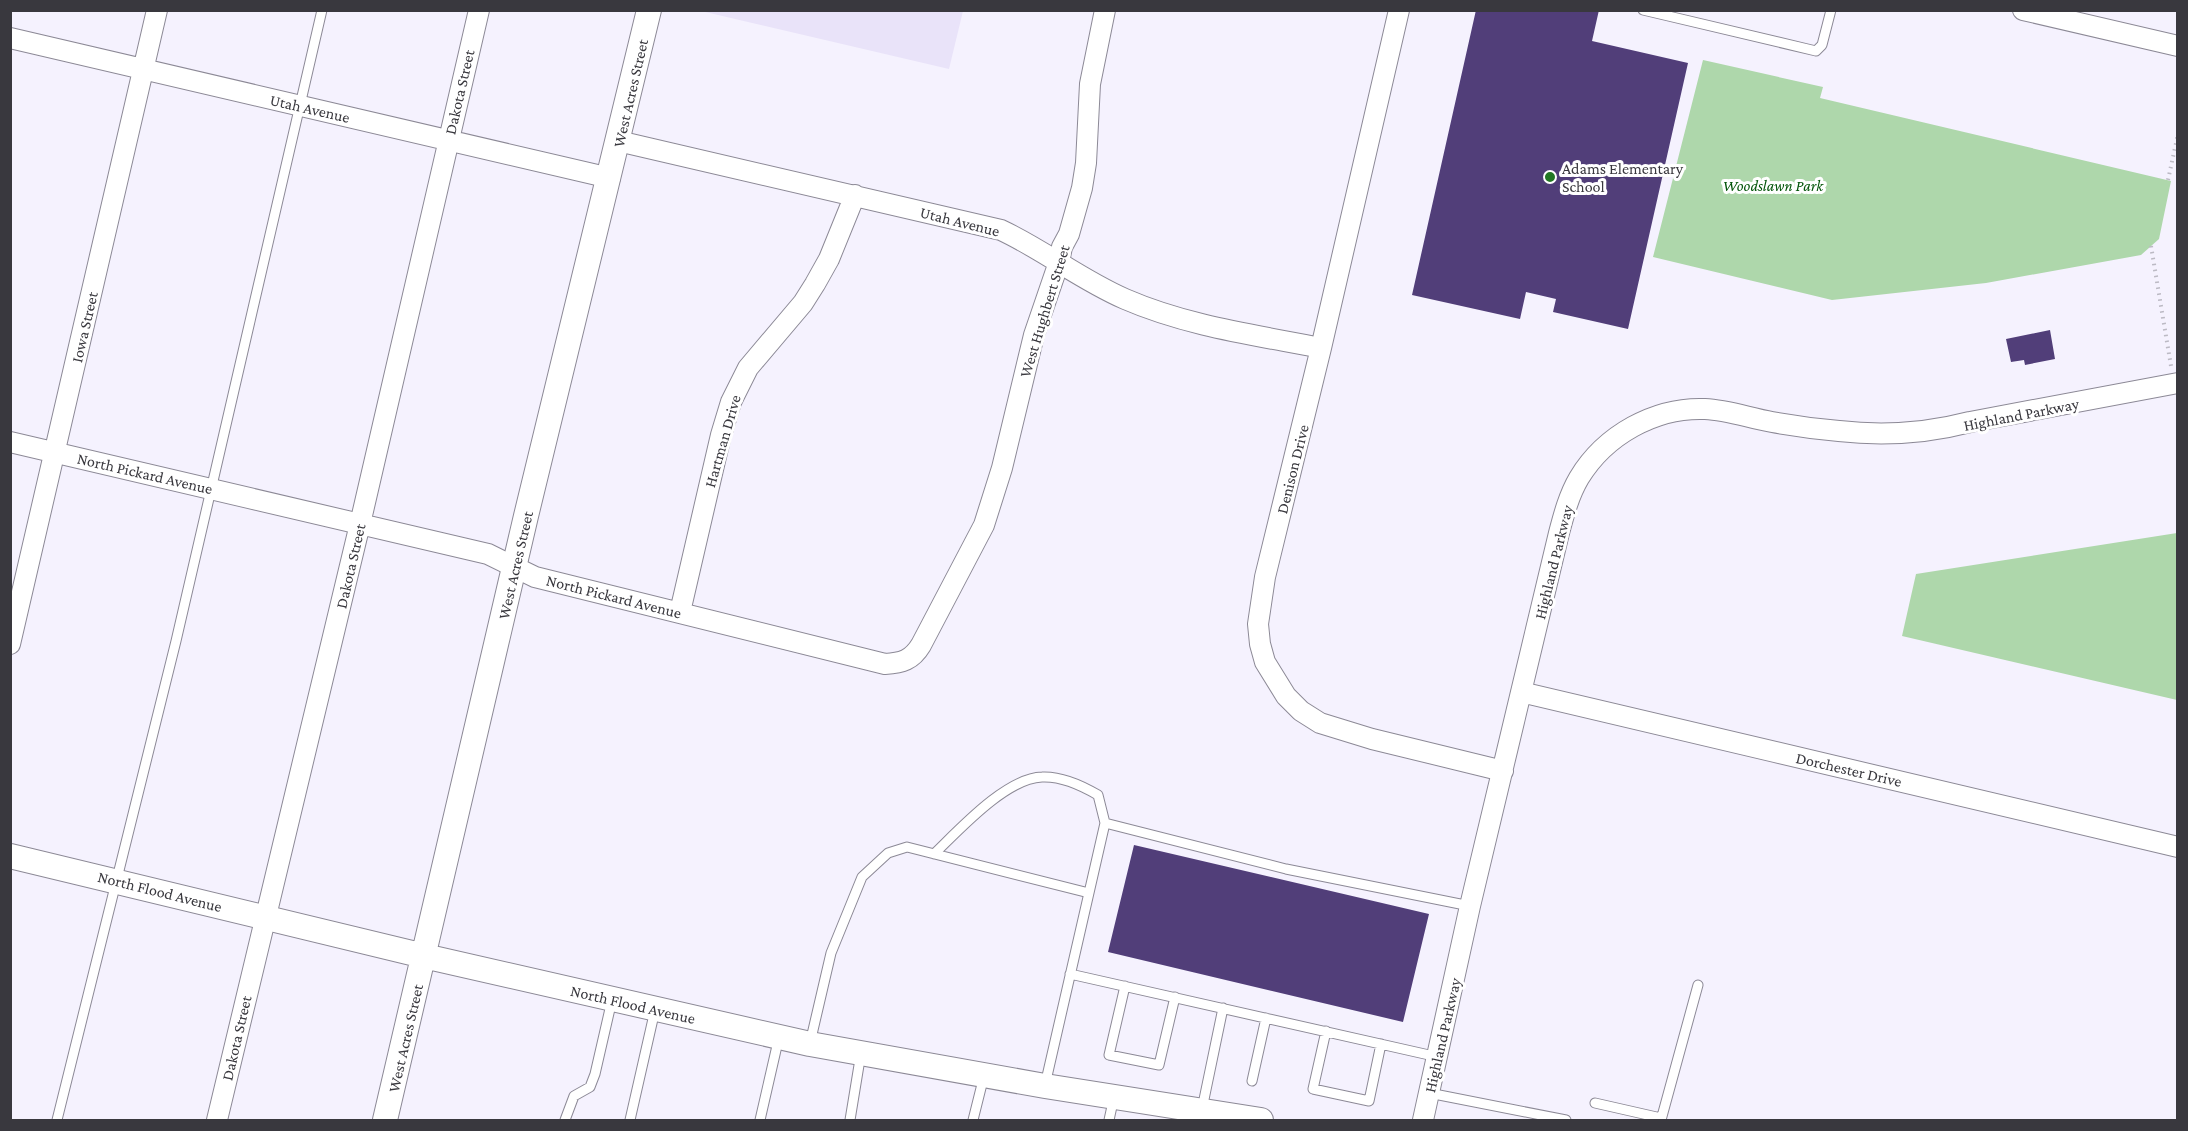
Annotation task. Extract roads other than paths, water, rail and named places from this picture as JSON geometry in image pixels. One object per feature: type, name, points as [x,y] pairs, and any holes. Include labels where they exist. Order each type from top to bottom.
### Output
[{"type":"street","name":"Iowa Street","points":[[10,644],[157,10]]},
{"type":"street","name":"Dakota Street","points":[[217,1120],[360,524],[479,10]]},
{"type":"street","name":"West Acres Street","points":[[385,1120],[649,10]]},
{"type":"street","name":"West Hughbert Street","points":[[905,661],[914,656],[921,645],[984,525],[1002,468],[1034,335],[1062,247],[1069,234],[1082,188],[1086,163],[1090,84],[1105,10]]},
{"type":"street","name":"Denison Drive","points":[[1399,10],[1260,605],[1258,624],[1260,644],[1265,662],[1286,696],[1301,711],[1320,723],[1503,771]]},
{"type":"street","points":[[2024,10],[2178,46]]},
{"type":"street","name":"Utah Avenue","points":[[10,38],[610,178]]},
{"type":"street","name":"Utah Avenue","points":[[618,141],[1001,230],[1027,242],[1089,283],[1150,309],[1230,331],[1321,348]]},
{"type":"street","name":"Hartman Drive","points":[[680,612],[721,435],[731,402],[748,368],[791,318],[815,284],[829,259],[855,195]]},
{"type":"street","name":"Highland Parkway","points":[[1423,1120],[1470,906],[1559,533],[1571,494],[1592,460],[1622,433],[1638,423],[1671,412],[1706,409],[1772,422],[1871,434],[1920,431],[1944,429],[2174,377]]},
{"type":"street","name":"North Pickard Avenue","points":[[10,442],[488,554],[535,577],[885,664],[905,661]]},
{"type":"street","name":"Dorchester Drive","points":[[1521,692],[2178,847]]},
{"type":"street","name":"North Flood Avenue","points":[[10,856],[424,956],[810,1044],[1114,1097],[1170,1110],[1202,1111],[1232,1118],[1261,1120]]},
{"type":"lane","points":[[57,1120],[212,489],[322,10]]},
{"type":"lane","points":[[1643,10],[1816,51],[1822,45],[1831,10]]},
{"type":"lane","points":[[934,854],[968,821],[1012,785],[1041,777],[1077,783],[1098,795],[1106,823],[1045,1086]]},
{"type":"lane","points":[[1106,823],[1286,869],[1470,906]]},
{"type":"lane","points":[[810,1044],[831,953],[862,877],[888,853],[907,847],[1089,893]]},
{"type":"lane","points":[[1070,974],[1438,1057]]},
{"type":"lane","points":[[1595,1103],[1661,1119],[1698,984]]},
{"type":"lane","points":[[1125,986],[1109,1055],[1159,1065],[1175,998]]},
{"type":"lane","points":[[565,1120],[574,1096],[590,1086],[595,1074],[612,1000]]},
{"type":"lane","points":[[1202,1111],[1224,1008]]},
{"type":"lane","points":[[630,1120],[655,1010]]},
{"type":"lane","points":[[1252,1081],[1266,1018]]},
{"type":"lane","points":[[1326,1031],[1313,1089],[1369,1101],[1382,1044]]},
{"type":"lane","points":[[760,1120],[779,1037]]},
{"type":"lane","points":[[850,1120],[861,1053]]},
{"type":"lane","points":[[973,1120],[985,1075]]},
{"type":"lane","points":[[1429,1093],[1566,1120]]},
{"type":"lane","points":[[1109,1120],[1114,1097]]},
{"type":"place","name":"Adams Elementary School","points":[[1550,177]]},
{"type":"park label","name":"Woodslawn Park","points":[[1773,185]]}]
